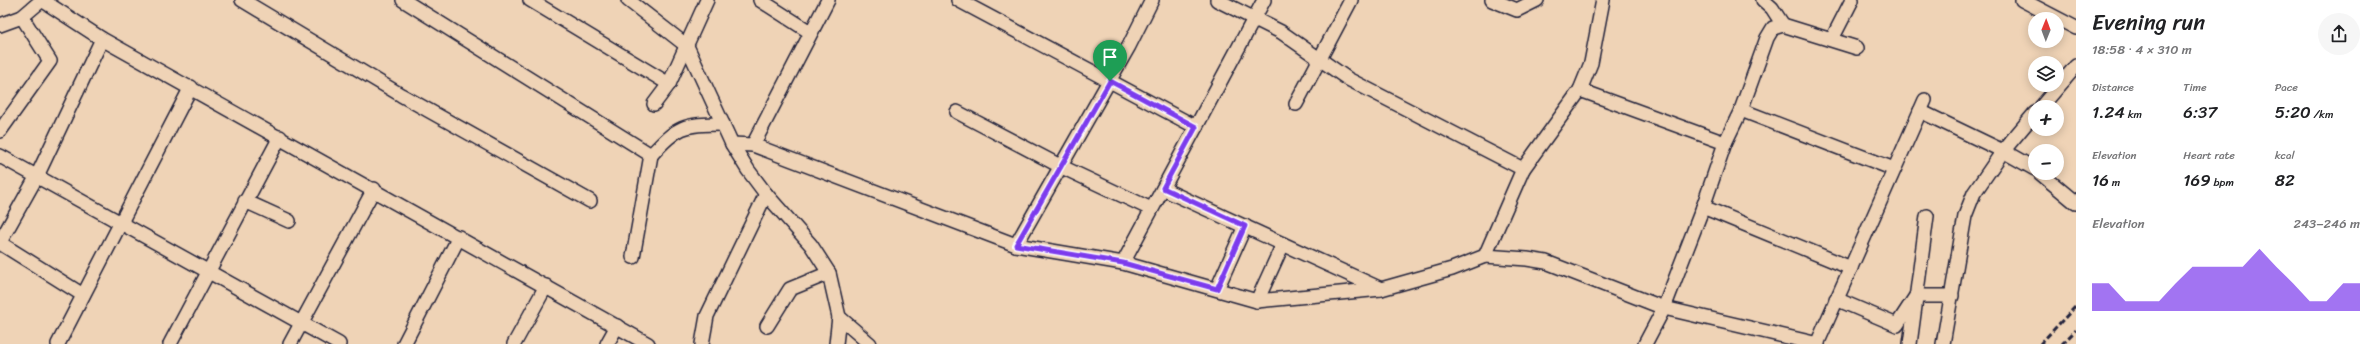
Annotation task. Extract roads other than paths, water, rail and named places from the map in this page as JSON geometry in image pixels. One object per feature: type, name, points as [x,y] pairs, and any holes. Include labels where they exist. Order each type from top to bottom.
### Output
[{"type":"street","points":[[0,25],[22,17],[42,0],[102,39],[374,189],[648,344]]},
{"type":"street","points":[[242,0],[401,95],[590,201]]},
{"type":"street","points":[[403,0],[651,155]]},
{"type":"street","points":[[530,0],[669,84]]},
{"type":"street","points":[[628,0],[687,46],[732,144],[766,194],[811,245],[828,273],[839,317],[836,344]]},
{"type":"street","points":[[654,104],[669,84],[707,0]]},
{"type":"street","points":[[760,0],[810,32]]},
{"type":"street","points":[[753,145],[810,32],[828,0]]},
{"type":"street","points":[[958,0],[1196,127]]},
{"type":"street","points":[[1016,245],[1110,81],[1152,0]]},
{"type":"street","points":[[1217,0],[1281,32],[1348,79],[1523,169]]},
{"type":"street","points":[[1123,263],[1264,0]]},
{"type":"street","points":[[1296,104],[1351,0]]},
{"type":"street","points":[[1492,0],[1517,10],[1537,0]]},
{"type":"street","points":[[1485,256],[1523,169],[1580,90],[1591,63],[1603,0]]},
{"type":"street","points":[[1763,0],[1772,8],[1783,25]]},
{"type":"street","points":[[1832,39],[1852,0]]},
{"type":"street","points":[[2022,0],[2076,28]]},
{"type":"street","points":[[0,131],[50,61],[22,17]]},
{"type":"street","points":[[1645,344],[1664,308],[1703,207],[1725,143],[1741,110],[1767,38],[1773,28],[1783,25],[1857,48]]},
{"type":"street","points":[[84,295],[0,243],[37,176],[102,39]]},
{"type":"street","points":[[2047,100],[2076,66]]},
{"type":"street","points":[[58,344],[191,87]]},
{"type":"street","points":[[1580,90],[1725,143]]},
{"type":"street","points":[[732,144],[753,145],[1016,245],[1123,263],[1257,301],[1381,289],[1452,269],[1485,256],[1526,259],[1546,262],[1664,308],[1818,344],[1836,299],[1923,106],[2028,165]]},
{"type":"street","points":[[1741,110],[1894,170]]},
{"type":"street","points":[[957,112],[1062,167],[1151,209]]},
{"type":"street","points":[[1944,344],[1964,216],[1974,193],[2003,150],[2028,122]]},
{"type":"street","points":[[633,258],[651,155],[671,134],[684,128],[700,124],[723,124]]},
{"type":"street","points":[[170,344],[280,137]]},
{"type":"street","points":[[0,156],[339,344]]},
{"type":"street","points":[[2049,180],[2076,202]]},
{"type":"street","points":[[1163,188],[1381,289]]},
{"type":"street","points":[[290,344],[374,189]]},
{"type":"street","points":[[702,344],[707,316],[766,194]]},
{"type":"street","points":[[245,201],[289,221]]},
{"type":"street","points":[[1703,207],[1851,268]]},
{"type":"street","points":[[1910,344],[1927,216]]},
{"type":"street","points":[[1217,289],[1245,226]]},
{"type":"street","points":[[404,344],[459,237]]},
{"type":"street","points":[[1257,301],[1283,244]]},
{"type":"street","points":[[767,326],[790,289],[828,273]]},
{"type":"street","points":[[514,344],[546,286]]},
{"type":"street","points":[[1916,296],[1952,296]]},
{"type":"street","points":[[1836,299],[1897,325],[1916,296]]},
{"type":"street","points":[[839,317],[870,344]]},
{"type":"street","points":[[607,344],[617,326]]},
{"type":"railway","points":[[2040,344],[2076,306]]},
{"type":"railway","points":[[2062,344],[2076,330]]}]
